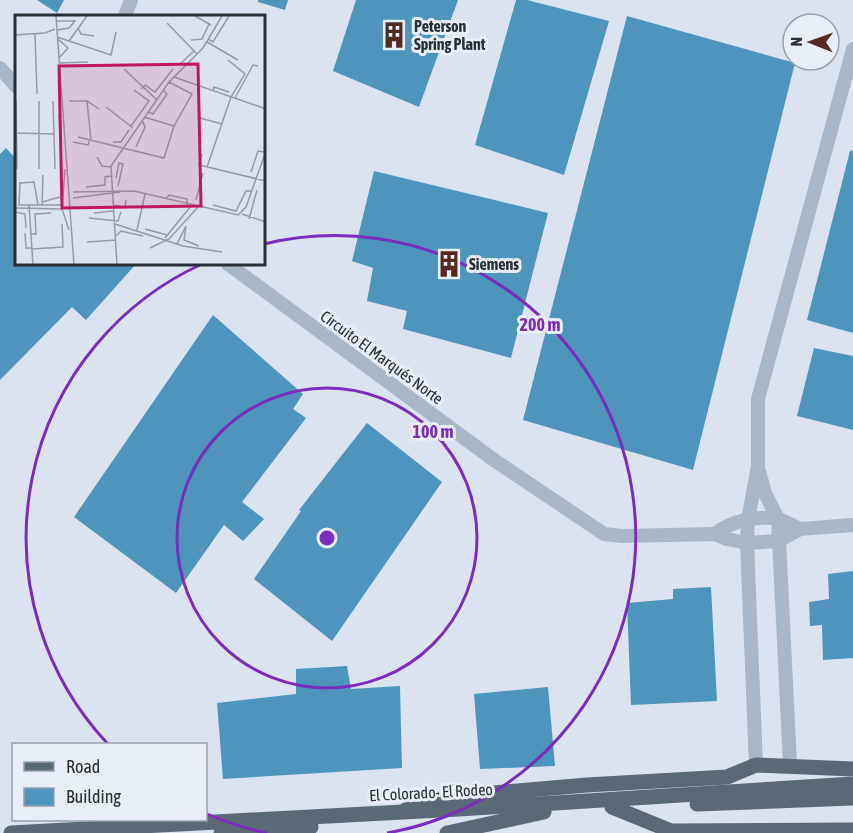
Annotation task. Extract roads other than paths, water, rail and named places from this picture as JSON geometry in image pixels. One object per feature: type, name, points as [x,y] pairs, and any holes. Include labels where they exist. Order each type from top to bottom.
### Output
[{"type":"main road","points":[[402,812],[423,799],[587,785],[727,777],[756,765],[853,769]]},
{"type":"main road","name":"El Colorado- El Rodeo","points":[[11,833],[853,784]]},
{"type":"main road","name":"El Colorado- El Rodeo","points":[[221,833],[612,807],[853,798]]},
{"type":"main road","points":[[612,807],[670,831],[853,830]]},
{"type":"main road","points":[[447,833],[544,812]]},
{"type":"street","points":[[125,15],[131,0]]},
{"type":"street","points":[[756,765],[747,543],[748,520],[758,466],[758,399],[852,55]]},
{"type":"street","points":[[0,68],[15,85]]},
{"type":"street","name":"Circuito El Marqués Norte","points":[[231,266],[494,460],[593,528],[613,536],[715,534],[747,543],[778,541],[800,529],[853,525]]},
{"type":"street","points":[[758,466],[765,493],[778,519],[790,765]]},
{"type":"street","name":"Circuito El Marqués Norte","points":[[715,534],[725,525],[748,520],[778,519],[800,529]]},
{"type":"place","name":"Peterson Spring Plant","points":[[394,35]]},
{"type":"place","name":"Siemens","points":[[449,264]]}]
